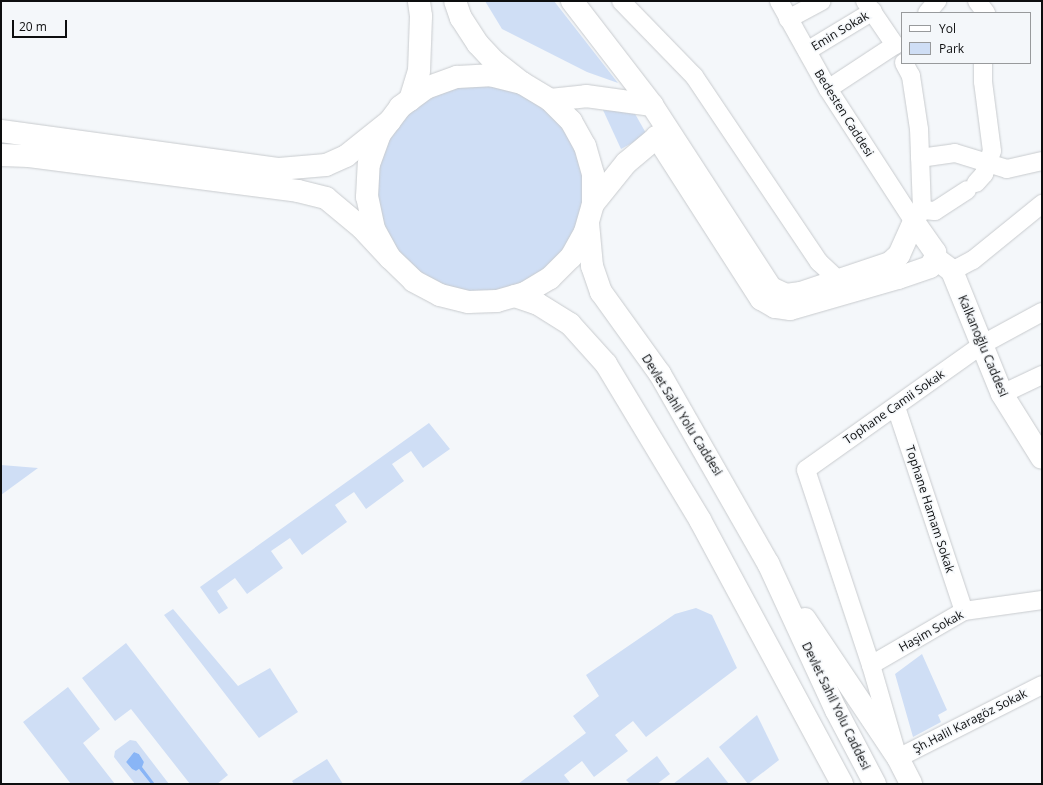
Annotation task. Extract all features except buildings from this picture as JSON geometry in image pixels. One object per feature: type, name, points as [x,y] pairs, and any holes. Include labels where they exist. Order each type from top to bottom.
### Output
[{"type":"main road","name":"Devlet Sahil Yolu Caddesi","points":[[410,100],[419,71],[421,16],[419,1]]},
{"type":"main road","name":"Devlet Sahil Yolu Caddesi","points":[[455,1],[461,18],[478,44],[495,62],[522,83],[550,100],[571,121],[585,146],[593,174],[590,213],[592,266],[602,292],[660,374],[768,563],[898,758],[911,784]]},
{"type":"main road","points":[[572,1],[652,105],[771,288],[786,295],[801,293],[890,263],[899,255],[918,216]]},
{"type":"main road","name":"Devlet Sahil Yolu Caddesi","points":[[522,83],[490,75],[457,77],[426,88],[400,108],[380,134],[369,164],[367,197],[374,229],[390,258],[414,281],[440,295],[468,302],[497,301],[525,293],[555,273],[570,257],[590,213],[626,163],[657,137]]},
{"type":"main road","points":[[550,100],[586,96],[652,105]]},
{"type":"main road","points":[[652,105],[657,137],[761,299],[775,307],[790,309],[898,278],[930,267],[935,258],[935,252],[918,216]]},
{"type":"main road","points":[[1,131],[279,169],[326,165],[346,156],[390,121]]},
{"type":"main road","points":[[1,155],[37,157],[326,198],[346,212],[390,258]]},
{"type":"main road","name":"Kalkanoğlu Caddesi","points":[[935,258],[952,271],[983,344],[1002,394],[1042,458]]},
{"type":"main road","points":[[515,296],[538,304],[570,324],[606,364],[700,520],[842,784]]},
{"type":"main road","name":"Devlet Sahil Yolu Caddesi","points":[[768,563],[836,710],[875,784]]},
{"type":"street","points":[[621,1],[694,76],[819,262],[838,280]]},
{"type":"street","name":"Bedesten Caddesi","points":[[779,1],[828,89],[918,216]]},
{"type":"street","points":[[788,19],[822,1]]},
{"type":"street","points":[[928,12],[937,1]]},
{"type":"street","points":[[977,1],[985,12]]},
{"type":"street","points":[[828,89],[900,48],[869,6]]},
{"type":"street","name":"Emin Sokak","points":[[807,51],[869,6]]},
{"type":"street","points":[[905,64],[911,76],[919,129],[920,158],[918,216],[935,211],[972,186],[988,164],[992,151],[983,64]]},
{"type":"street","points":[[920,158],[955,153],[1007,169],[1042,161]]},
{"type":"street","points":[[952,271],[973,260],[1042,204]]},
{"type":"street","name":"Tophane Camii Sokak","points":[[871,665],[806,470],[983,344],[1042,312]]},
{"type":"street","points":[[1002,394],[1042,375]]},
{"type":"street","name":"Tophane Hamam Sokak","points":[[896,407],[964,611]]},
{"type":"street","name":"Haşim Sokak","points":[[871,665],[964,611],[1042,600]]},
{"type":"street","points":[[871,665],[898,758]]},
{"type":"street","name":"Şh.Halil Karagöz Sokak","points":[[898,758],[1042,685]]},
{"type":"green space","points":[[485,1],[554,1],[618,83],[587,72],[502,29]]},
{"type":"green space","points":[[481,83],[502,85],[521,91],[540,101],[556,114],[569,130],[579,149],[585,168],[587,189],[585,210],[579,229],[569,248],[556,264],[540,277],[521,287],[502,293],[481,295],[460,293],[441,287],[422,277],[406,264],[393,248],[383,229],[377,210],[375,189],[377,168],[383,149],[393,130],[406,114],[422,101],[441,91],[460,85]]},
{"type":"green space","points":[[603,110],[634,112],[647,135],[621,149]]},
{"type":"green space","points":[[429,423],[450,449],[423,468],[411,451],[392,464],[404,481],[366,509],[354,492],[335,505],[347,522],[302,555],[290,538],[271,551],[283,568],[247,594],[235,578],[217,591],[228,608],[219,614],[200,587]]},
{"type":"green space","points":[[1,465],[38,468],[1,495]]},
{"type":"green space","points":[[696,608],[712,615],[737,668],[646,737],[633,721],[615,735],[628,751],[594,777],[582,761],[564,775],[571,784],[518,784],[586,733],[573,716],[599,696],[586,675],[675,614]]},
{"type":"green space","points":[[173,609],[238,686],[270,668],[298,712],[259,738],[164,615]]},
{"type":"green space","points":[[126,643],[228,775],[217,784],[190,784],[131,709],[115,721],[82,678]]},
{"type":"green space","points":[[922,654],[947,710],[938,715],[941,722],[913,737],[895,674]]},
{"type":"green space","points":[[68,687],[100,729],[83,743],[115,784],[71,784],[23,722]]},
{"type":"green space","points":[[757,715],[779,760],[748,784],[719,747]]},
{"type":"green space","points":[[130,740],[136,741],[169,784],[155,784],[141,767],[144,762],[139,754],[134,752],[126,762],[132,769],[136,771],[139,769],[151,784],[135,784],[114,757],[115,751]]},
{"type":"green space","points":[[657,756],[670,774],[657,784],[630,784],[626,780]]},
{"type":"green space","points":[[708,757],[729,784],[673,784]]},
{"type":"green space","points":[[327,759],[343,784],[294,784],[292,781]]},
{"type":"water","points":[[134,752],[139,754],[144,762],[142,767],[155,784],[151,784],[139,769],[136,771],[132,769],[126,762]]}]
